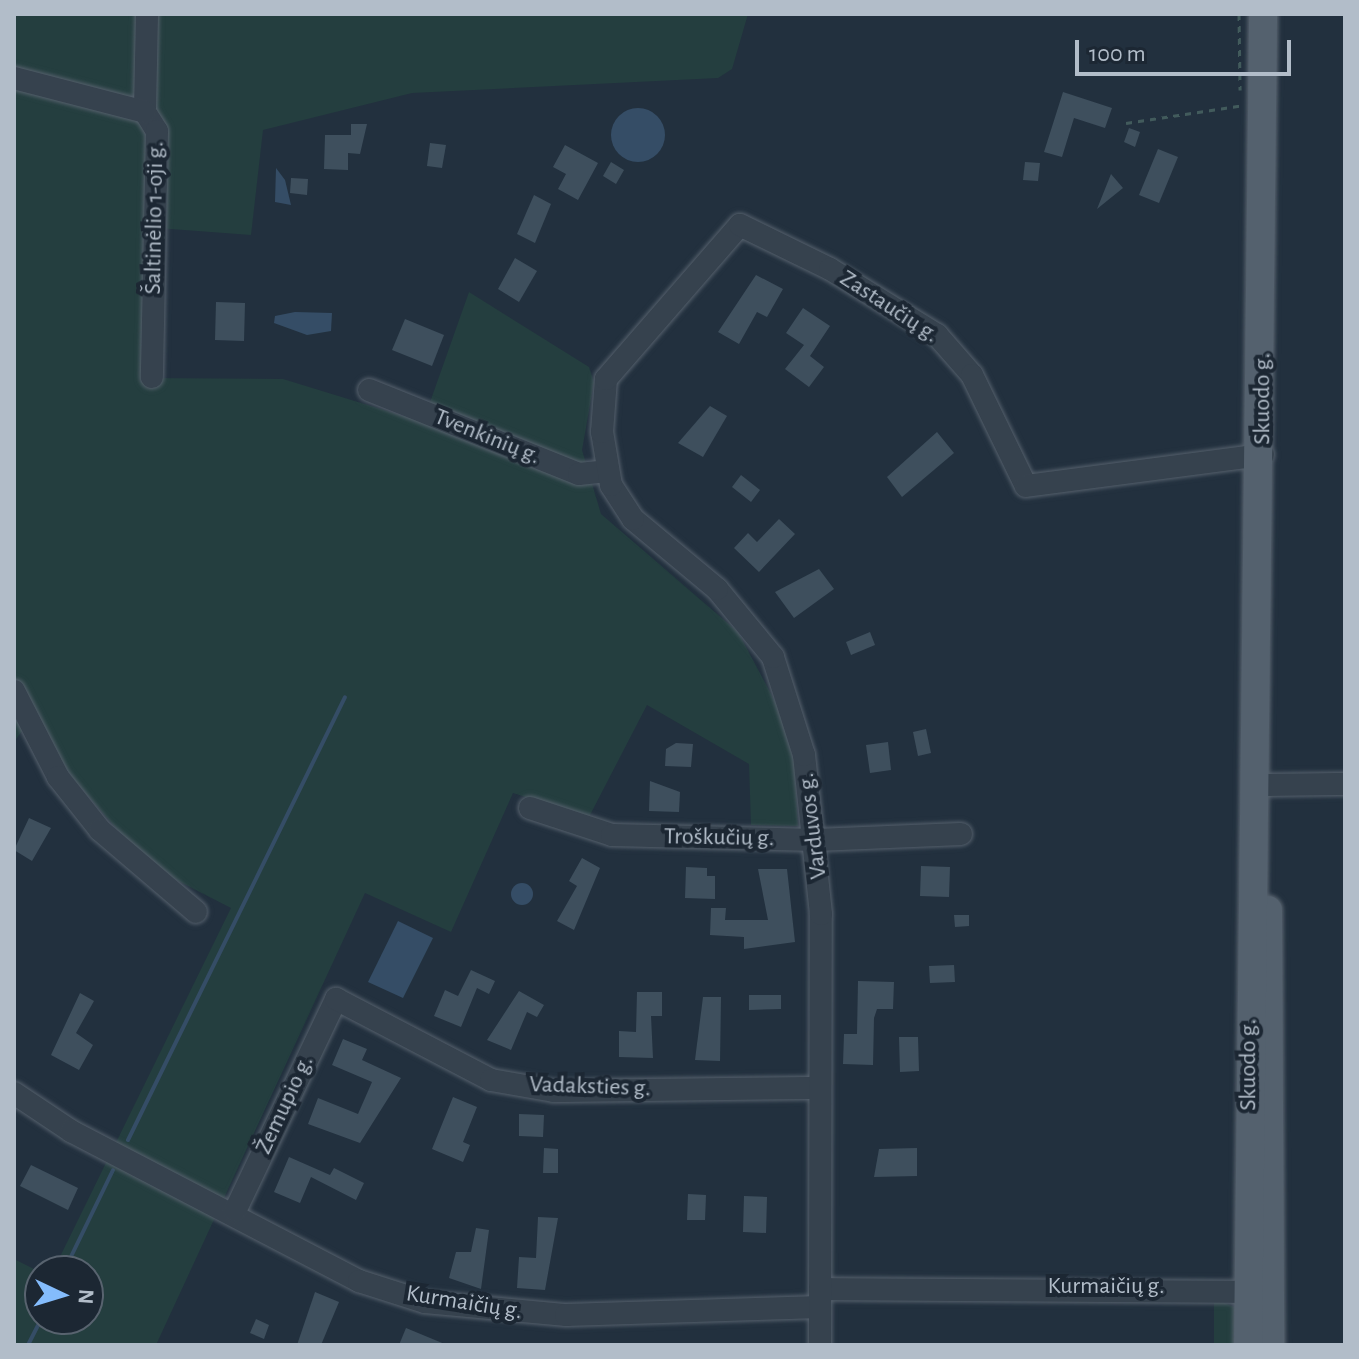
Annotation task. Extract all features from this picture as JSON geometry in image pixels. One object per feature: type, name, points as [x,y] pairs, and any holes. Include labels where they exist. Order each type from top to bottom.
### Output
[{"type":"main road","name":"Skuodo g.","points":[[1263,14],[1259,785],[1273,1007],[1270,1345]]},
{"type":"main road","name":"Skuodo g.","points":[[1248,1345],[1251,854],[1259,785]]},
{"type":"street","name":"Šaltinėlio 1-oji g.","points":[[147,14],[145,112],[157,131],[152,377]]},
{"type":"street","points":[[14,78],[145,112]]},
{"type":"street","name":"Zastaučių g.","points":[[606,379],[740,225],[830,269],[937,335],[972,375],[1026,486],[1263,455]]},
{"type":"street","name":"Varduvos g.","points":[[606,379],[607,471],[633,519],[717,589],[773,657],[794,711],[816,840],[820,1345]]},
{"type":"street","name":"Tvenkinių g.","points":[[369,390],[579,474],[607,471]]},
{"type":"street","points":[[14,691],[51,767],[100,830],[196,912]]},
{"type":"street","points":[[1259,785],[1345,784]]},
{"type":"street","name":"Troškučių g.","points":[[530,808],[612,835],[816,840],[961,834]]},
{"type":"street","name":"Vadaksties g.","points":[[336,999],[491,1080],[554,1091],[816,1088]]},
{"type":"street","name":"Žemupio g.","points":[[235,1211],[336,999]]},
{"type":"street","name":"Kurmaičių g.","points":[[14,1093],[71,1131],[235,1211],[359,1281],[425,1302],[566,1315],[820,1298],[1248,1292]]},
{"type":"path","points":[[1126,123],[1214,105],[1263,105]]},
{"type":"green space","points":[[14,14],[748,14],[732,69],[718,78],[412,93],[263,130],[251,235],[144,227],[144,378],[283,379],[423,422],[469,292],[589,367],[594,382],[582,450],[601,514],[738,632],[779,709],[794,761],[798,826],[751,825],[749,764],[647,705],[589,817],[513,793],[451,932],[365,893],[156,1345],[14,1345],[14,1259],[24,1264],[24,1335],[104,1335],[104,1255],[61,1255],[231,908],[149,866],[74,780],[33,716],[14,742]]},
{"type":"green space","points":[[1214,1298],[1238,1309],[1239,1345],[1214,1345]]},
{"type":"water","points":[[638,108],[657,116],[665,135],[657,154],[638,162],[619,154],[611,135],[619,116]]},
{"type":"water","points":[[276,168],[285,180],[291,205],[275,202]]},
{"type":"water","points":[[295,312],[332,313],[331,331],[307,335],[274,323],[275,316]]},
{"type":"water","points":[[522,883],[533,894],[522,905],[511,894]]},
{"type":"water","points":[[398,921],[433,938],[403,998],[368,982]]},
{"type":"building","points":[[1063,92],[1112,108],[1105,128],[1074,118],[1062,157],[1044,152]]},
{"type":"building","points":[[351,124],[367,124],[360,154],[348,153],[348,170],[324,169],[325,135],[351,135]]},
{"type":"building","points":[[1129,128],[1140,132],[1135,147],[1124,142]]},
{"type":"building","points":[[430,143],[446,145],[442,168],[427,166]]},
{"type":"building","points":[[565,145],[598,163],[578,200],[558,189],[566,174],[553,167]]},
{"type":"building","points":[[1158,149],[1178,157],[1159,203],[1139,195]]},
{"type":"building","points":[[611,162],[624,170],[616,184],[603,176]]},
{"type":"building","points":[[1025,162],[1040,163],[1038,181],[1023,180]]},
{"type":"building","points":[[1111,174],[1123,188],[1097,209]]},
{"type":"building","points":[[291,178],[308,179],[307,195],[290,193]]},
{"type":"building","points":[[534,195],[551,204],[535,243],[517,234]]},
{"type":"building","points":[[515,258],[537,271],[519,302],[498,289]]},
{"type":"building","points":[[756,275],[783,289],[767,317],[757,312],[739,344],[718,332]]},
{"type":"building","points":[[216,302],[245,303],[244,341],[215,340]]},
{"type":"building","points":[[803,308],[830,326],[810,356],[824,367],[809,387],[785,369],[804,345],[786,333]]},
{"type":"building","points":[[405,319],[444,335],[432,366],[392,350]]},
{"type":"building","points":[[710,406],[727,416],[703,457],[678,443]]},
{"type":"building","points":[[937,432],[954,453],[902,497],[887,477]]},
{"type":"building","points":[[741,475],[760,490],[751,502],[732,487]]},
{"type":"building","points":[[779,519],[795,534],[759,572],[734,548],[748,533],[757,542]]},
{"type":"building","points":[[819,569],[834,589],[794,618],[775,592]]},
{"type":"building","points":[[870,632],[875,645],[851,655],[846,642]]},
{"type":"building","points":[[926,729],[931,753],[918,756],[913,732]]},
{"type":"building","points":[[888,742],[891,770],[870,773],[866,745]]},
{"type":"building","points":[[676,743],[693,744],[691,767],[665,766],[666,749]]},
{"type":"building","points":[[650,781],[680,792],[679,812],[649,811]]},
{"type":"building","points":[[29,818],[51,828],[32,861],[14,850]]},
{"type":"building","points":[[582,858],[600,868],[574,930],[557,921],[577,886],[569,881]]},
{"type":"building","points":[[921,866],[950,867],[949,897],[920,896]]},
{"type":"building","points":[[686,867],[707,868],[707,876],[715,876],[715,899],[685,898]]},
{"type":"building","points":[[758,869],[787,869],[795,942],[744,949],[744,937],[710,935],[711,908],[726,908],[725,920],[768,920]]},
{"type":"building","points":[[954,915],[969,915],[969,926],[955,927]]},
{"type":"building","points":[[954,965],[955,982],[930,983],[929,966]]},
{"type":"building","points":[[471,970],[495,981],[489,994],[477,988],[461,1027],[434,1016],[445,990],[458,996]]},
{"type":"building","points":[[858,981],[894,982],[893,1009],[877,1009],[874,1018],[873,1065],[843,1064],[844,1034],[857,1034]]},
{"type":"building","points":[[519,991],[544,1005],[537,1017],[527,1012],[511,1050],[487,1040]]},
{"type":"building","points":[[637,992],[662,992],[662,1016],[651,1016],[653,1058],[619,1057],[619,1031],[636,1032]]},
{"type":"building","points":[[80,993],[94,1001],[76,1033],[93,1045],[79,1070],[51,1055]]},
{"type":"building","points":[[749,995],[781,995],[781,1009],[749,1010]]},
{"type":"building","points":[[703,997],[721,997],[720,1061],[695,1060]]},
{"type":"building","points":[[899,1037],[918,1037],[919,1071],[900,1072]]},
{"type":"building","points":[[343,1039],[367,1049],[362,1060],[401,1078],[360,1143],[308,1124],[318,1098],[358,1114],[372,1082],[332,1065]]},
{"type":"building","points":[[453,1097],[477,1107],[463,1142],[470,1145],[463,1162],[432,1149]]},
{"type":"building","points":[[519,1114],[544,1115],[543,1137],[519,1136]]},
{"type":"building","points":[[544,1148],[558,1149],[558,1173],[543,1173]]},
{"type":"building","points":[[917,1148],[917,1176],[874,1177],[879,1149]]},
{"type":"building","points":[[289,1157],[330,1175],[334,1168],[364,1183],[356,1200],[311,1177],[300,1203],[274,1192]]},
{"type":"building","points":[[31,1165],[78,1188],[68,1210],[20,1186]]},
{"type":"building","points":[[688,1194],[706,1195],[705,1220],[687,1220]]},
{"type":"building","points":[[744,1196],[767,1197],[766,1233],[743,1232]]},
{"type":"building","points":[[538,1217],[558,1218],[545,1290],[517,1288],[519,1257],[536,1258]]},
{"type":"building","points":[[476,1228],[489,1230],[481,1289],[449,1278],[456,1252],[471,1252]]},
{"type":"building","points":[[315,1292],[339,1302],[321,1345],[297,1345]]},
{"type":"building","points":[[256,1319],[269,1325],[264,1339],[250,1333]]},
{"type":"building","points":[[406,1328],[447,1345],[399,1345]]},
{"type":"waterway","points":[[128,1140],[345,697]]},
{"type":"waterway","points":[[72,1255],[113,1170]]},
{"type":"waterway","points":[[28,1345],[33,1335]]}]
